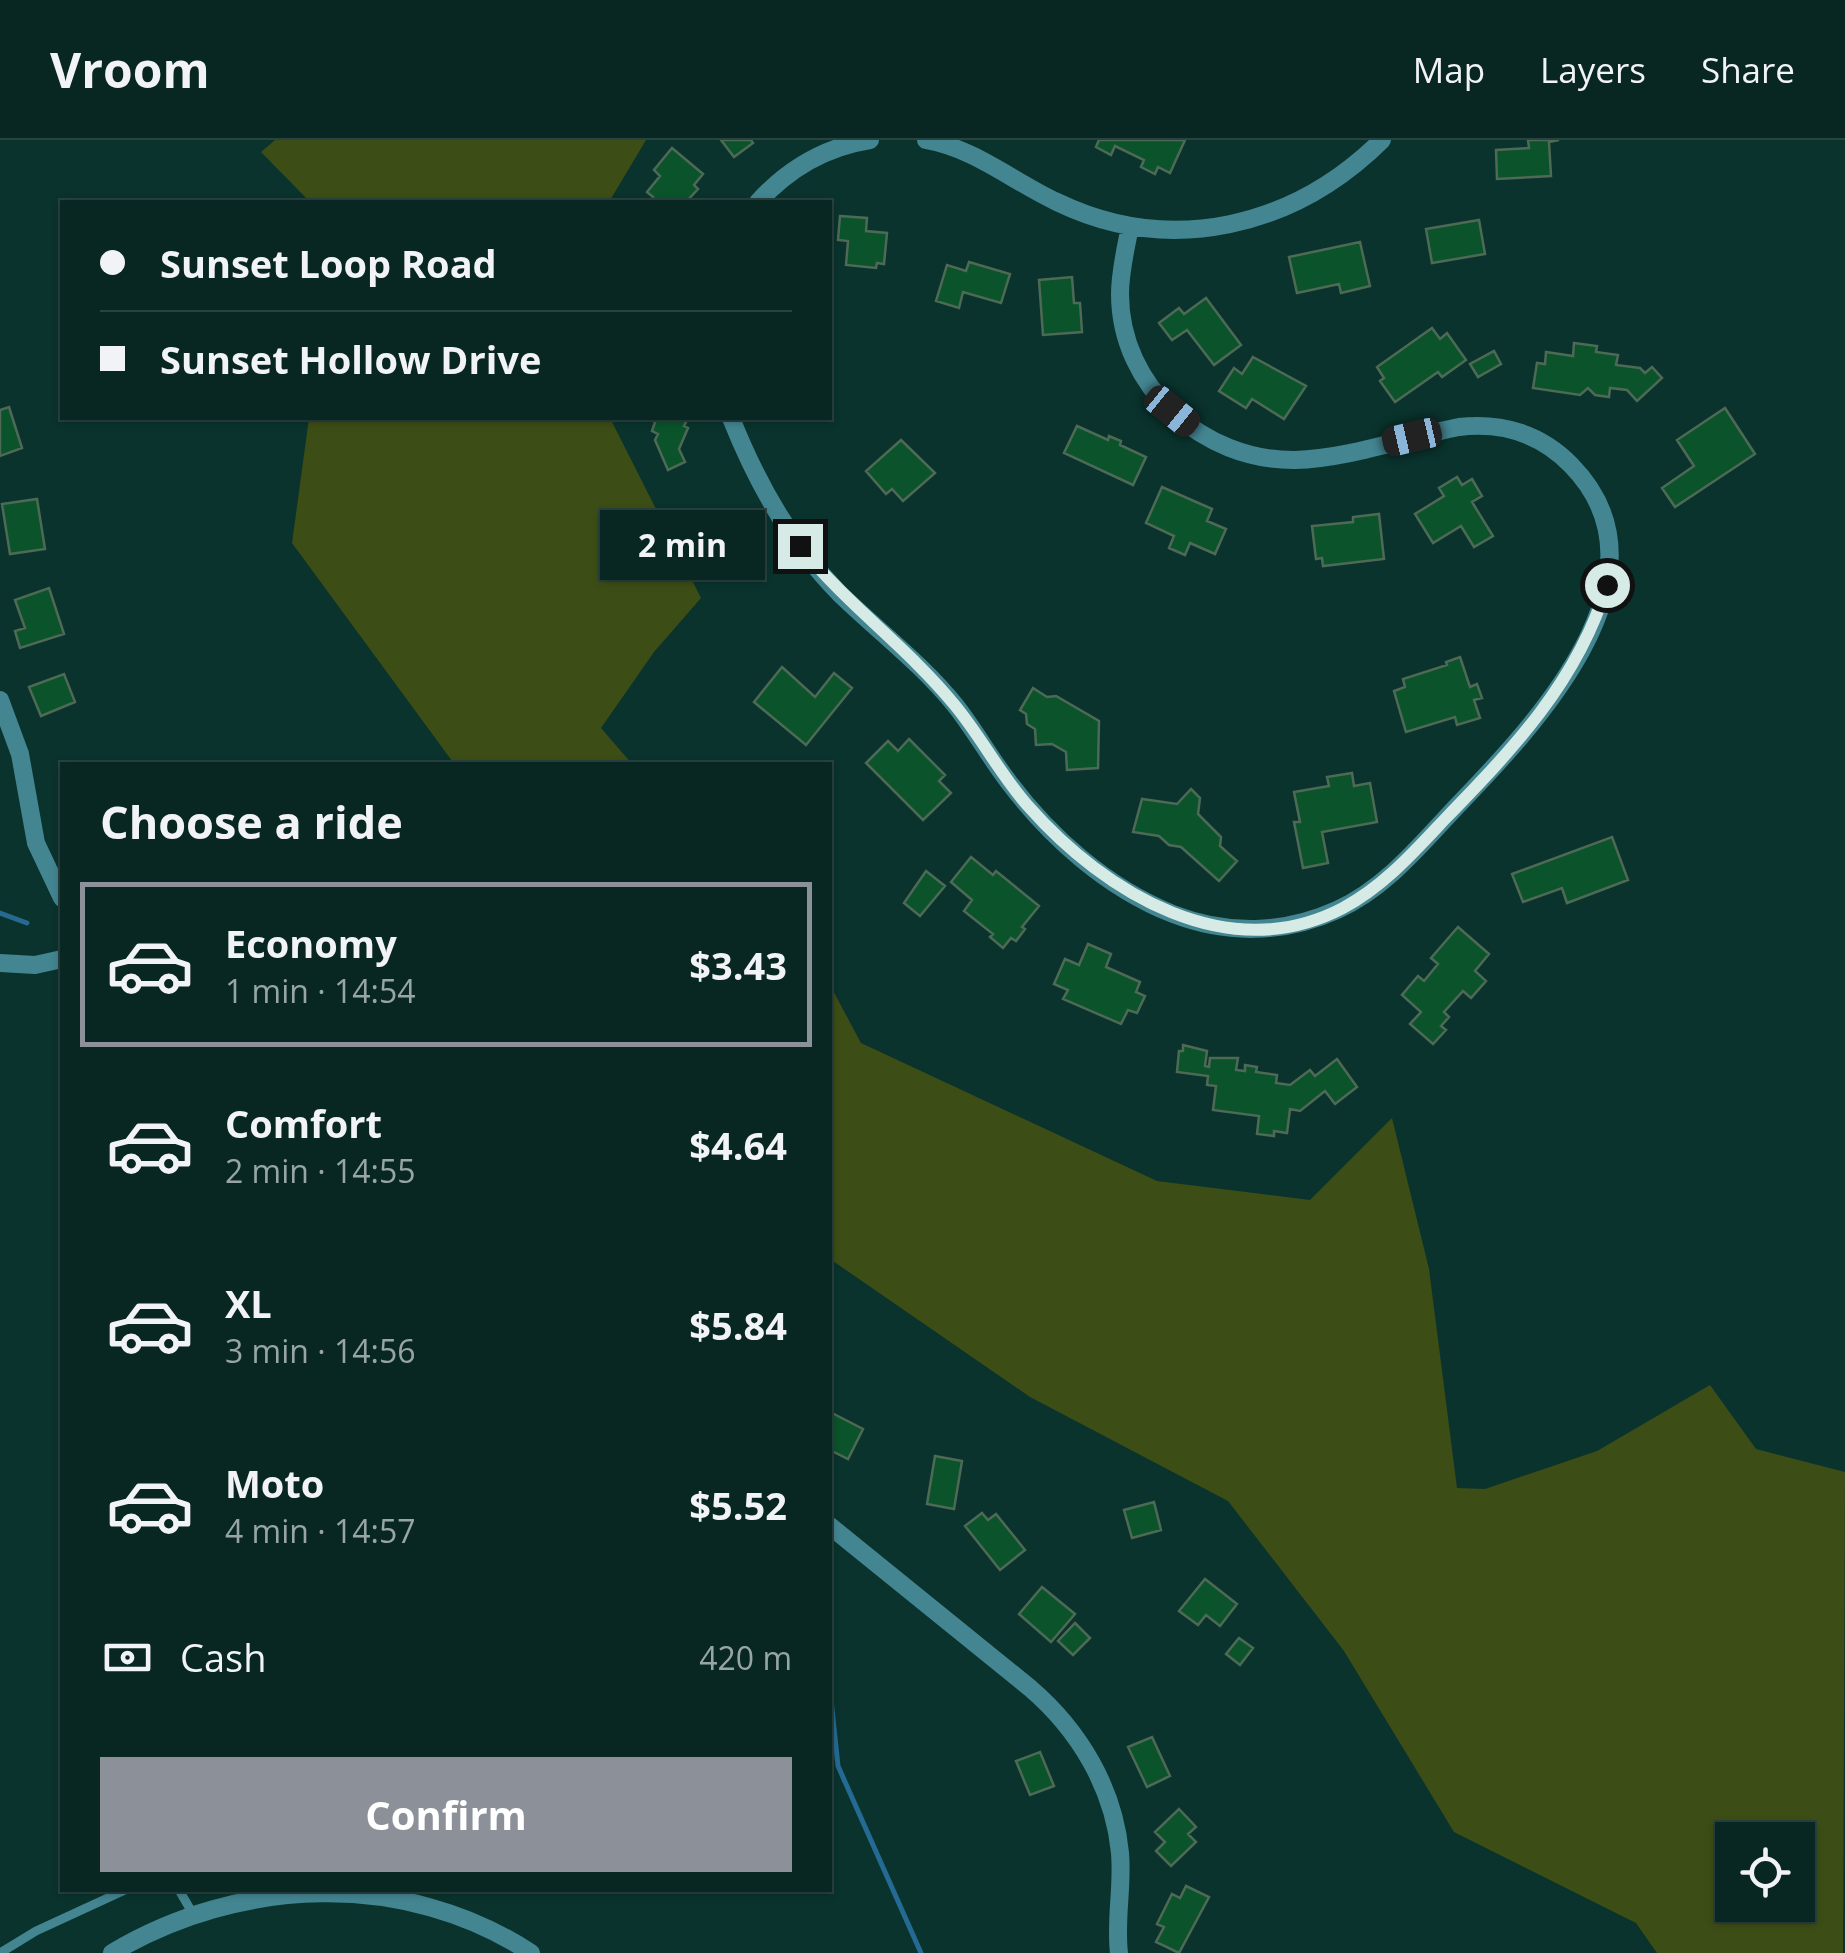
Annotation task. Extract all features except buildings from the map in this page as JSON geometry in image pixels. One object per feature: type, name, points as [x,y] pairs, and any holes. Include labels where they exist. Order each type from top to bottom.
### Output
[{"type":"street","points":[[760,200],[812,158],[870,140]]},
{"type":"street","points":[[926,140],[978,156],[1063,205],[1130,226],[1197,228],[1262,216],[1326,187],[1382,140]]},
{"type":"street","points":[[732,420],[757,476],[800,546],[837,590],[954,704],[1027,805],[1074,853],[1137,896],[1192,921],[1254,930],[1294,925],[1341,908],[1382,882],[1498,764],[1541,714],[1576,660],[1600,608],[1610,563],[1600,508],[1580,474],[1549,446],[1513,430],[1459,427],[1297,460],[1250,455],[1208,438],[1156,394],[1132,356],[1120,293],[1130,226]]},
{"type":"street","points":[[0,700],[20,754],[36,844],[60,894]]},
{"type":"street","points":[[0,964],[36,965],[60,959]]},
{"type":"street","points":[[832,1528],[1030,1688],[1080,1743],[1106,1796],[1118,1838],[1119,1953]]},
{"type":"street","points":[[112,1953],[192,1914],[288,1894],[376,1896],[446,1912],[498,1934],[530,1953]]},
{"type":"lane","points":[[0,1953],[36,1931],[120,1892]]},
{"type":"lane","points":[[179,1892],[192,1914]]},
{"type":"green space","points":[[275,140],[646,140],[610,200],[308,200],[261,152]]},
{"type":"green space","points":[[309,420],[611,420],[701,598],[654,652],[601,728],[630,762],[453,762],[292,543]]},
{"type":"green space","points":[[832,989],[861,1043],[1157,1181],[1310,1200],[1392,1118],[1429,1269],[1457,1488],[1485,1489],[1597,1451],[1710,1385],[1756,1449],[1845,1472],[1843,1953],[1657,1953],[1636,1923],[1454,1832],[1344,1651],[1228,1501],[1030,1397],[832,1260]]},
{"type":"waterway","points":[[0,913],[27,923]]},
{"type":"waterway","points":[[832,1709],[838,1766],[921,1953]]},
{"type":"route","points":[[800,546],[837,590],[954,704],[1027,805],[1074,853],[1125,890],[1171,914],[1212,926],[1254,930],[1318,918],[1341,908],[1397,870],[1541,714],[1576,660],[1607,585]]}]
